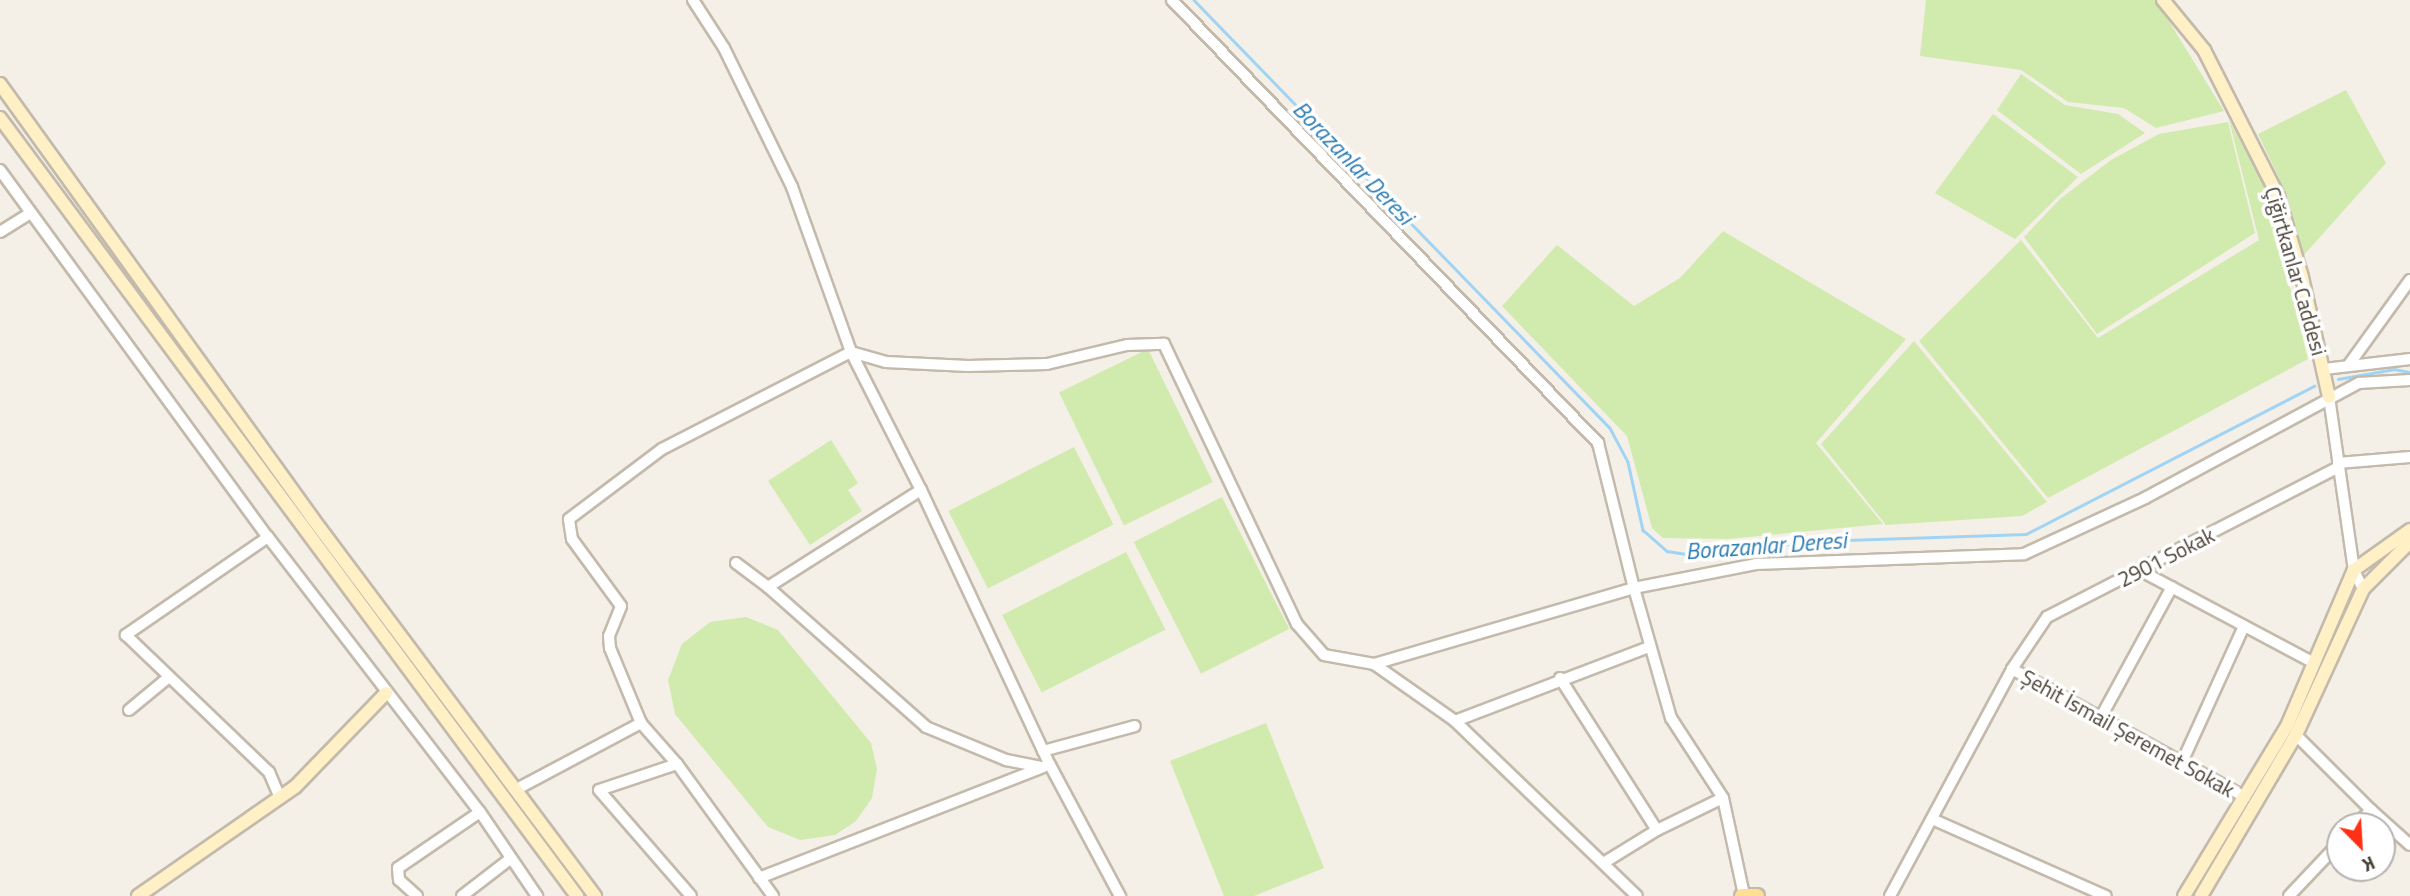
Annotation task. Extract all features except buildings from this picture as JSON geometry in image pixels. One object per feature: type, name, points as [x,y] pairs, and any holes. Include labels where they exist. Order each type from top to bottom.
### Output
[{"type":"main road","name":"Çiğirtkanlar Caddesi","points":[[2163,0],[2204,50],[2278,196],[2329,397]]},
{"type":"main road","points":[[0,85],[595,896]]},
{"type":"main road","points":[[0,118],[577,896]]},
{"type":"main road","points":[[2184,896],[2287,726],[2354,570],[2410,530]]},
{"type":"main road","points":[[2201,896],[2296,735],[2363,589],[2410,542]]},
{"type":"main road","points":[[138,896],[280,798],[386,693]]},
{"type":"main road","points":[[1743,896],[1757,896]]},
{"type":"street","points":[[693,0],[724,48],[792,187],[851,352],[921,490],[1043,751],[1046,766],[1120,896]]},
{"type":"street","points":[[1172,0],[1598,443],[1648,647],[1671,718],[1723,798],[1743,896]]},
{"type":"street","points":[[0,170],[268,537],[480,812],[537,896]]},
{"type":"street","points":[[0,232],[31,213]]},
{"type":"street","points":[[2348,366],[2410,280]]},
{"type":"street","points":[[773,896],[677,764],[641,723],[610,648],[609,636],[621,606],[572,539],[569,519],[662,449],[851,352],[886,362],[994,365],[1047,363],[1127,345],[1164,344],[1297,624],[1324,655],[1374,664],[1455,721],[1605,862],[1637,896]]},
{"type":"street","points":[[2324,369],[2410,359]]},
{"type":"street","points":[[1374,664],[1633,588],[1756,564],[2024,554],[2145,498],[2359,383],[2410,380]]},
{"type":"street","name":"Çiğirtkanlar Caddesi","points":[[2329,397],[2354,570],[2363,589]]},
{"type":"street","points":[[2339,465],[2410,457]]},
{"type":"street","name":"2901 Sokak","points":[[1890,896],[2012,669],[2047,617],[2141,571],[2339,465]]},
{"type":"street","points":[[768,587],[921,490]]},
{"type":"street","points":[[268,537],[126,635],[269,772],[280,798]]},
{"type":"street","points":[[736,563],[768,587],[926,727],[1006,760],[1046,766]]},
{"type":"street","points":[[2141,571],[2314,663]]},
{"type":"street","points":[[2101,717],[2172,587]]},
{"type":"street","points":[[2183,760],[2244,626]]},
{"type":"street","points":[[1455,721],[1560,678],[1648,647]]},
{"type":"street","name":"Şehit İsmail Şeremet Sokak","points":[[2012,669],[2183,760],[2245,797]]},
{"type":"street","points":[[129,710],[169,677]]},
{"type":"street","points":[[1560,678],[1657,830]]},
{"type":"street","points":[[515,790],[641,723]]},
{"type":"street","points":[[1043,751],[1135,726]]},
{"type":"street","points":[[2296,735],[2410,845]]},
{"type":"street","points":[[677,764],[599,790],[691,896]]},
{"type":"street","points":[[759,878],[1046,766]]},
{"type":"street","points":[[1605,862],[1657,830],[1723,798]]},
{"type":"street","points":[[417,896],[398,880],[398,868],[480,812]]},
{"type":"street","points":[[1932,819],[2106,896]]},
{"type":"street","points":[[2289,896],[2326,857]]},
{"type":"street","points":[[462,896],[510,859]]},
{"type":"green space","points":[[1926,0],[2156,0],[2224,111],[2156,128],[2124,108],[2068,102],[2021,70],[1920,56]]},
{"type":"green space","points":[[2021,74],[2065,105],[2118,114],[2145,133],[2081,174],[1997,110]]},
{"type":"green space","points":[[2346,90],[2386,163],[2304,255],[2279,178],[2258,134]]},
{"type":"green space","points":[[1993,114],[2078,177],[2015,239],[1935,193]]},
{"type":"green space","points":[[2229,120],[2265,187],[2308,359],[2048,498],[1919,341],[2021,240],[2098,338],[2259,240]]},
{"type":"green space","points":[[2228,122],[2255,233],[2097,334],[2024,237],[2060,199],[2111,160],[2159,134]]},
{"type":"green space","points":[[1723,231],[1906,339],[1816,443],[1883,524],[1727,539],[1663,538],[1652,528],[1627,436],[1502,306],[1557,245],[1634,306],[1680,278]]},
{"type":"green space","points":[[1914,341],[2047,502],[2022,516],[1886,525],[1821,444]]},
{"type":"green space","points":[[1148,349],[1213,482],[1124,525],[1059,392]]},
{"type":"green space","points":[[831,440],[858,483],[848,490],[862,511],[810,545],[768,481]]},
{"type":"green space","points":[[1074,447],[1113,525],[988,589],[948,511]]},
{"type":"green space","points":[[1222,497],[1289,629],[1201,674],[1134,542]]},
{"type":"green space","points":[[1126,552],[1165,630],[1042,693],[1002,615]]},
{"type":"green space","points":[[746,617],[778,630],[871,743],[877,769],[872,798],[856,821],[835,835],[800,840],[768,827],[675,714],[668,680],[682,644],[710,622]]},
{"type":"green space","points":[[1266,723],[1324,868],[1254,896],[1224,896],[1170,761]]},
{"type":"waterway","name":"Borazanlar Deresi","points":[[1194,0],[1610,428],[1628,462],[1643,530],[1667,551],[1691,555],[1816,541],[2026,534],[2314,386]]},
{"type":"waterway","name":"Borazanlar Deresi","points":[[2338,379],[2394,369],[2410,372]]}]
